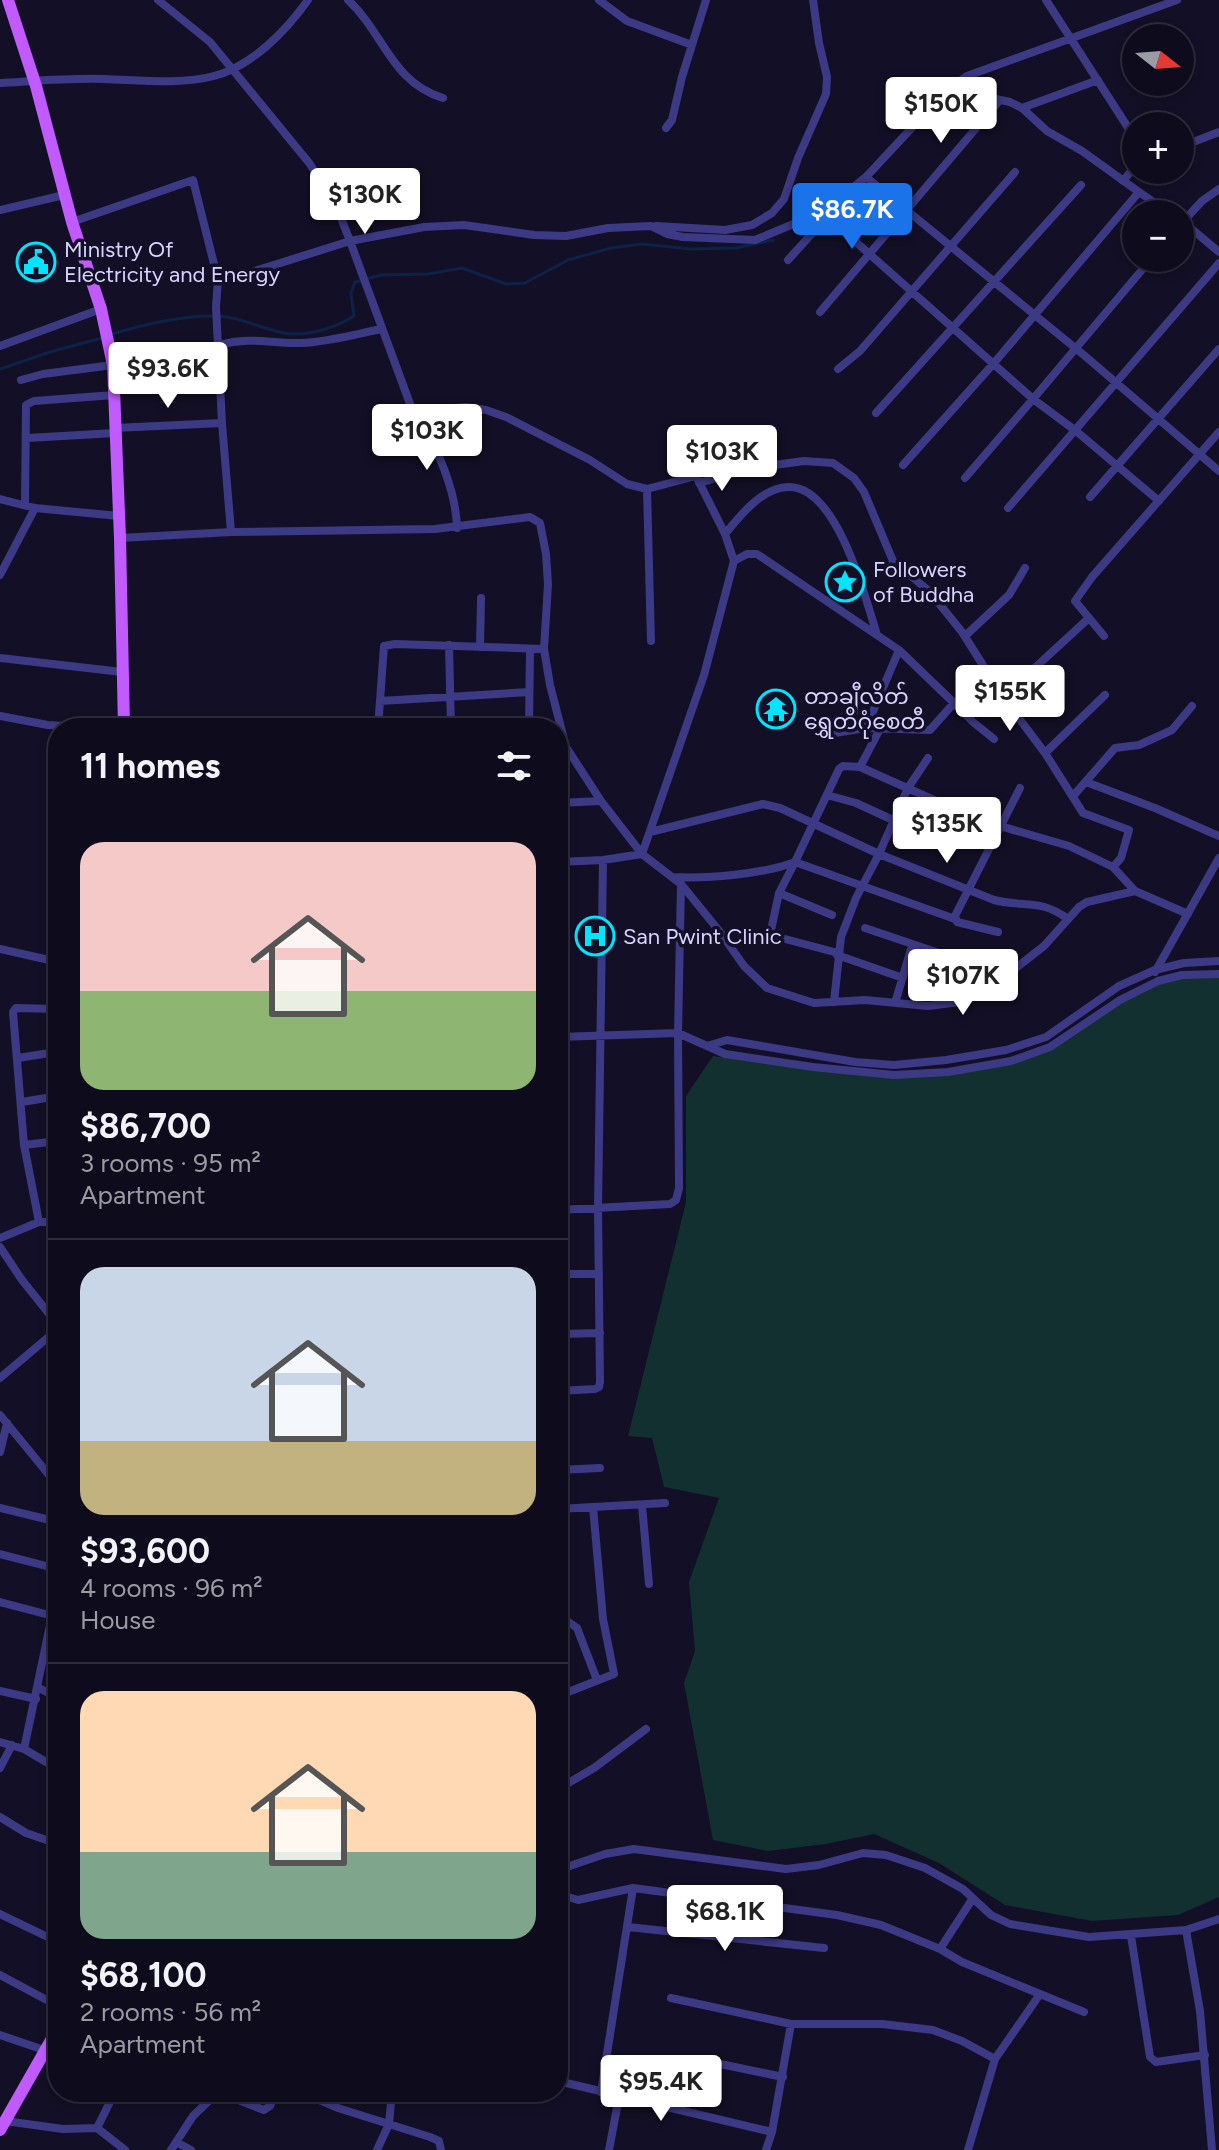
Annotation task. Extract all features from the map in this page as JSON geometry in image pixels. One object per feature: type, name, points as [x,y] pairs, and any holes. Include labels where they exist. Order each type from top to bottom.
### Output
[{"type":"main road","points":[[8,0],[102,316],[113,365],[124,718]]},
{"type":"main road","points":[[2,2125],[48,2044]]},
{"type":"street","points":[[158,0],[210,42],[310,164],[339,213],[413,412],[466,407],[486,410],[590,460],[627,484],[647,489],[696,476],[725,534],[734,561],[704,675],[642,854]]},
{"type":"street","points":[[0,83],[34,80],[191,80],[216,76],[233,68],[281,33],[308,0]]},
{"type":"street","points":[[348,0],[405,77],[427,93],[443,98]]},
{"type":"street","points":[[599,0],[627,21],[692,45]]},
{"type":"street","points":[[666,128],[672,120],[706,0]]},
{"type":"street","points":[[218,280],[350,241],[424,227],[464,225],[534,235],[566,236],[608,228],[651,226],[725,230],[752,225],[772,213],[784,199],[826,94],[827,77],[813,0]]},
{"type":"street","points":[[1046,0],[1122,118]]},
{"type":"street","points":[[788,260],[824,215],[866,177],[948,89],[967,76],[1177,0]]},
{"type":"street","points":[[1022,108],[1098,80]]},
{"type":"street","points":[[948,89],[1022,108],[1047,131],[1082,151],[1122,180]]},
{"type":"street","points":[[820,312],[1000,100]]},
{"type":"street","points":[[1194,142],[1219,132]]},
{"type":"street","points":[[838,369],[860,351],[1015,172]]},
{"type":"street","points":[[866,177],[1219,471]]},
{"type":"street","points":[[72,222],[193,180],[218,280],[216,307],[231,532]]},
{"type":"street","points":[[1127,184],[1151,200]]},
{"type":"street","points":[[876,413],[1081,185]]},
{"type":"street","points":[[1194,209],[1219,189]]},
{"type":"street","points":[[903,465],[1139,192]]},
{"type":"street","points":[[0,210],[64,195]]},
{"type":"street","points":[[651,226],[683,237],[755,240],[824,215]]},
{"type":"street","points":[[824,215],[1033,399],[1159,501]]},
{"type":"street","points":[[1194,232],[1219,252]]},
{"type":"street","points":[[1008,508],[1219,263]]},
{"type":"street","points":[[965,478],[1140,272]]},
{"type":"street","points":[[0,346],[102,316]]},
{"type":"street","points":[[219,345],[257,339],[300,343],[382,329]]},
{"type":"street","points":[[1090,497],[1219,349]]},
{"type":"street","points":[[21,380],[113,365]]},
{"type":"street","points":[[25,505],[26,405],[34,401],[114,395]]},
{"type":"street","points":[[418,411],[450,488],[456,508],[457,528]]},
{"type":"street","points":[[27,438],[222,423]]},
{"type":"street","points":[[1104,636],[1075,601],[1092,577],[1219,432]]},
{"type":"street","points":[[699,483],[752,468],[804,461],[833,463],[854,478],[864,492],[893,561],[929,591],[965,636],[1003,697],[1074,795],[1083,813],[1130,832],[1121,858],[1113,867]]},
{"type":"street","points":[[725,534],[746,509],[770,492],[788,487],[802,489],[820,503],[839,528],[856,566],[877,635]]},
{"type":"street","points":[[647,489],[651,641]]},
{"type":"street","points":[[0,499],[35,508],[119,516]]},
{"type":"street","points":[[0,575],[35,508]]},
{"type":"street","points":[[120,538],[231,532],[457,528],[530,517],[540,523],[546,554],[548,584],[544,649],[556,718]]},
{"type":"street","points":[[734,561],[747,554],[757,554],[899,650],[994,739]]},
{"type":"street","points":[[965,636],[1009,595],[1025,568]]},
{"type":"street","points":[[480,647],[481,598]]},
{"type":"street","points":[[1003,697],[1089,618]]},
{"type":"street","points":[[449,645],[451,718]]},
{"type":"street","points":[[379,718],[384,646],[544,649]]},
{"type":"street","points":[[529,718],[530,649]]},
{"type":"street","points":[[866,728],[899,650]]},
{"type":"street","points":[[0,658],[122,672]]},
{"type":"street","points":[[380,701],[529,692]]},
{"type":"street","points":[[1045,753],[1105,695]]},
{"type":"street","points":[[822,735],[866,728],[930,730],[954,703]]},
{"type":"street","points":[[1074,795],[1115,748],[1139,745],[1172,730],[1192,706]]},
{"type":"street","points":[[0,716],[48,725]]},
{"type":"street","points":[[860,767],[880,729]]},
{"type":"street","points":[[568,756],[642,854],[681,884],[744,966],[767,988],[814,1003],[865,1000],[928,1006],[960,1002],[989,989],[1044,946],[1087,902],[1135,891]]},
{"type":"street","points":[[834,1002],[838,954],[856,898],[908,788],[928,758]]},
{"type":"street","points":[[903,978],[838,954],[770,935],[779,893],[841,767],[860,767],[979,820],[1069,846],[1113,867],[1135,891],[1188,914]]},
{"type":"street","points":[[1086,782],[1219,836]]},
{"type":"street","points":[[955,919],[1020,788]]},
{"type":"street","points":[[827,795],[856,803],[893,820]]},
{"type":"street","points":[[568,803],[601,801]]},
{"type":"street","points":[[650,832],[763,804],[780,808],[879,854],[968,890],[1011,904],[1048,906],[1068,919]]},
{"type":"street","points":[[568,862],[642,854]]},
{"type":"street","points":[[1158,981],[1155,970],[1219,858]]},
{"type":"street","points":[[568,1390],[599,1387],[603,860]]},
{"type":"street","points":[[671,877],[713,877],[795,862],[957,922],[998,932]]},
{"type":"street","points":[[568,1210],[670,1204],[676,1200],[679,1188],[681,884]]},
{"type":"street","points":[[779,893],[832,915]]},
{"type":"street","points":[[865,928],[939,953]]},
{"type":"street","points":[[895,1003],[912,946]]},
{"type":"street","points":[[0,949],[48,960]]},
{"type":"street","points":[[707,1046],[727,1040],[830,1059],[894,1065],[946,1060],[1016,1047],[1046,1037],[1119,986],[1155,970],[1184,963],[1219,961]]},
{"type":"street","points":[[568,1037],[678,1033],[725,1054],[849,1072],[894,1075],[948,1072],[1011,1061],[1050,1047],[1120,1000],[1158,981],[1182,975],[1219,974]]},
{"type":"street","points":[[39,1222],[24,1145],[13,1012],[16,1008],[48,1009]]},
{"type":"street","points":[[18,1058],[48,1053]]},
{"type":"street","points":[[22,1102],[48,1098]]},
{"type":"street","points":[[24,1145],[48,1142]]},
{"type":"street","points":[[0,1238],[39,1222],[48,1222]]},
{"type":"street","points":[[0,1247],[48,1314]]},
{"type":"street","points":[[568,1274],[599,1274]]},
{"type":"street","points":[[568,1334],[600,1333]]},
{"type":"street","points":[[0,1378],[48,1336]]},
{"type":"street","points":[[0,1415],[48,1474]]},
{"type":"street","points":[[0,1452],[7,1423]]},
{"type":"street","points":[[568,1470],[600,1468]]},
{"type":"street","points":[[568,1508],[665,1503]]},
{"type":"street","points":[[642,1505],[649,1584]]},
{"type":"street","points":[[568,1692],[614,1674],[603,1619],[593,1507]]},
{"type":"street","points":[[0,1508],[48,1520]]},
{"type":"street","points":[[0,1554],[48,1566]]},
{"type":"street","points":[[0,1602],[48,1609]]},
{"type":"street","points":[[568,1622],[577,1628],[597,1680]]},
{"type":"street","points":[[24,1749],[48,1642]]},
{"type":"street","points":[[39,1688],[48,1693]]},
{"type":"street","points":[[0,1691],[36,1699]]},
{"type":"street","points":[[568,1783],[646,1729]]},
{"type":"street","points":[[0,1742],[24,1749],[48,1763]]},
{"type":"street","points":[[0,1768],[12,1745]]},
{"type":"street","points":[[0,1817],[26,1833],[48,1841]]},
{"type":"street","points":[[568,1867],[605,1854],[634,1849],[786,1869],[819,1865],[863,1853],[886,1855],[925,1868],[963,1889],[991,1915],[1010,1924],[1089,1937],[1131,1936],[1186,1930],[1219,1919]]},
{"type":"street","points":[[568,1897],[578,1900],[633,1888],[837,1915],[881,1925],[1084,2012]]},
{"type":"street","points":[[601,2092],[633,1888]]},
{"type":"street","points":[[940,1949],[973,1898]]},
{"type":"street","points":[[0,1914],[48,1937]]},
{"type":"street","points":[[628,1927],[824,1948]]},
{"type":"street","points":[[1186,1930],[1200,2011],[1212,2150]]},
{"type":"street","points":[[1131,1936],[1150,2057],[1156,2062],[1205,2055]]},
{"type":"street","points":[[0,1975],[48,2001]]},
{"type":"street","points":[[968,2150],[995,2059],[1040,1994]]},
{"type":"street","points":[[671,1998],[791,2024],[882,2024],[933,2030],[995,2059]]},
{"type":"street","points":[[766,2150],[783,2077],[791,2024]]},
{"type":"street","points":[[0,2035],[44,2050]]},
{"type":"street","points":[[706,2061],[783,2077]]},
{"type":"street","points":[[568,2084],[772,2132]]},
{"type":"street","points":[[609,2150],[619,2097]]},
{"type":"street","points":[[97,2128],[110,2102]]},
{"type":"street","points":[[191,2150],[174,2146],[193,2116],[208,2102]]},
{"type":"street","points":[[244,2102],[264,2110],[272,2102]]},
{"type":"street","points":[[324,2102],[439,2141],[441,2150]]},
{"type":"street","points":[[377,2150],[389,2124],[391,2102]]},
{"type":"street","points":[[2,2125],[97,2128],[125,2150]]},
{"type":"green space","points":[[1219,972],[1219,1897],[1178,1915],[1092,1921],[1005,1905],[939,1863],[874,1834],[768,1851],[713,1840],[684,1683],[695,1651],[689,1582],[719,1498],[664,1487],[652,1438],[628,1436],[686,1202],[686,1096],[713,1056],[874,1074],[950,1070],[1014,1062],[1058,1042],[1093,1016],[1170,978]]},
{"type":"waterway","points":[[109,335],[163,321],[204,316],[235,319],[284,333],[311,333],[354,316],[351,293],[355,282],[381,275],[428,274],[462,268],[506,284],[525,283],[568,260],[611,248],[642,244],[691,249],[736,248],[773,240]]},
{"type":"waterway","points":[[0,369],[102,338]]},
{"type":"place","name":"Ministry Of Electricity and Energy","points":[[36,262]]},
{"type":"place","name":"Followers of Buddha","points":[[845,582]]},
{"type":"place","name":"တာချီလိတ် ရွှေတိဂုံစေတီ","points":[[776,709]]},
{"type":"place","name":"San Pwint Clinic","points":[[595,936]]}]
